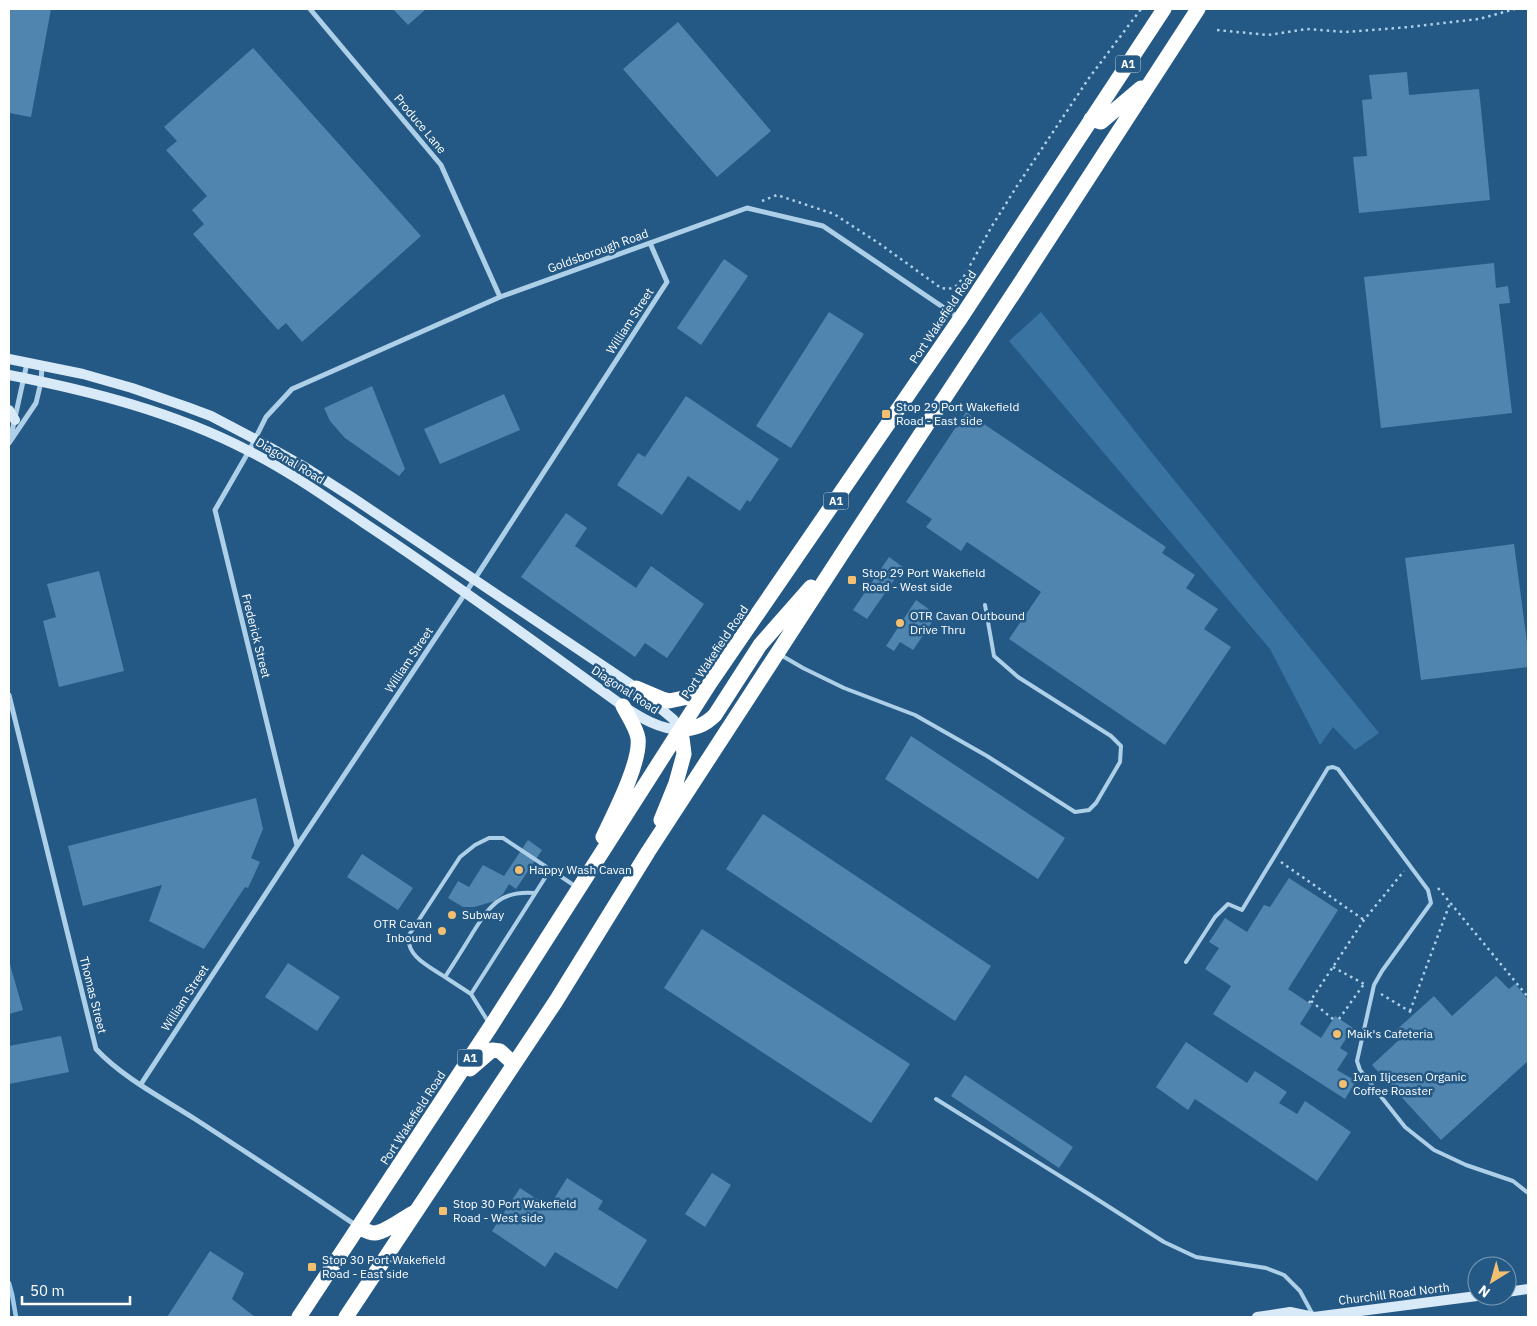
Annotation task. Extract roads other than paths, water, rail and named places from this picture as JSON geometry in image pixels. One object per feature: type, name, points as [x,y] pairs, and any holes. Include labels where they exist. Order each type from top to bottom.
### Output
[{"type":"highway","name":"Port Wakefield Road","points":[[299,1317],[492,1026],[710,683],[960,319],[1164,9]]},
{"type":"highway","name":"A1","points":[[346,1317],[419,1210],[556,1001],[648,852],[1198,9]]},
{"type":"highway","points":[[1091,119],[1101,122],[1155,76]]},
{"type":"highway","points":[[648,852],[676,784],[684,754],[680,730],[700,726],[715,716],[760,645],[847,546]]},
{"type":"highway","points":[[636,688],[662,700],[670,700],[693,696],[710,683]]},
{"type":"highway","points":[[580,889],[627,785],[634,763],[638,737],[622,706]]},
{"type":"highway","points":[[455,1081],[492,1050],[500,1051],[514,1064]]},
{"type":"highway","points":[[359,1227],[368,1232],[376,1233],[419,1210]]},
{"type":"street","name":"Produce Lane","points":[[310,9],[441,165],[500,297]]},
{"type":"street","name":"Goldsborough Road","points":[[255,439],[266,417],[292,389],[500,297],[747,208],[823,226],[960,319]]},
{"type":"street","name":"William Street","points":[[141,1084],[466,593],[667,282],[650,243]]},
{"type":"street","name":"Diagonal Road","points":[[9,360],[84,374],[187,406],[255,439],[303,466],[353,498],[636,688],[673,719],[680,730]]},
{"type":"street","points":[[10,441],[27,363]]},
{"type":"street","points":[[10,441],[36,403],[41,382],[42,366]]},
{"type":"street","name":"Diagonal Road","points":[[9,375],[113,398],[152,410],[250,451],[285,471],[397,544],[637,716],[667,730],[680,730]]},
{"type":"street","points":[[9,410],[15,420]]},
{"type":"street","name":"Frederick Street","points":[[255,439],[250,451],[215,510],[297,846]]},
{"type":"street","name":"Thomas Street","points":[[9,696],[96,1049],[107,1061],[359,1227]]},
{"type":"street","name":"Churchill Road North","points":[[1257,1317],[1290,1312],[1314,1317],[1467,1297]]},
{"type":"lane","points":[[777,653],[802,668],[844,688],[915,715],[987,756],[1075,812],[1089,810],[1096,803],[1120,762],[1121,746],[1111,736],[1018,677],[994,656],[985,605]]},
{"type":"lane","points":[[1186,962],[1215,917],[1228,904],[1242,910],[1328,768],[1338,769],[1428,890],[1431,903],[1374,984],[1357,1061],[1360,1070],[1405,1126],[1434,1150],[1466,1165],[1513,1181],[1528,1193]]},
{"type":"lane","points":[[492,1026],[471,994],[417,958],[412,952],[408,938],[411,931],[460,857],[475,845],[488,838],[502,838],[580,889]]},
{"type":"lane","points":[[471,994],[550,870]]},
{"type":"lane","points":[[445,977],[488,909],[500,899],[508,896],[520,893],[535,893]]},
{"type":"lane","points":[[936,1099],[1164,1242],[1196,1257],[1266,1268],[1284,1275],[1300,1291],[1314,1317]]},
{"type":"waterway","points":[[9,1283],[16,1317]]},
{"type":"place","name":"Stop 29 Port Wakefield Road - East side","points":[[886,414]]},
{"type":"place","name":"Stop 29 Port Wakefield Road - West side","points":[[852,580]]},
{"type":"place","name":"OTR Cavan Outbound Drive Thru","points":[[900,623]]},
{"type":"place","name":"Happy Wash Cavan","points":[[519,870]]},
{"type":"place","name":"Subway","points":[[452,915]]},
{"type":"place","name":"OTR Cavan Inbound","points":[[442,931]]},
{"type":"place","name":"Maik's Cafeteria","points":[[1337,1034]]},
{"type":"place","name":"Ivan Iljcesen Organic Coffee Roaster","points":[[1343,1084]]},
{"type":"place","name":"Stop 30 Port Wakefield Road - West side","points":[[443,1211]]},
{"type":"place","name":"Stop 30 Port Wakefield Road - East side","points":[[312,1267]]}]
